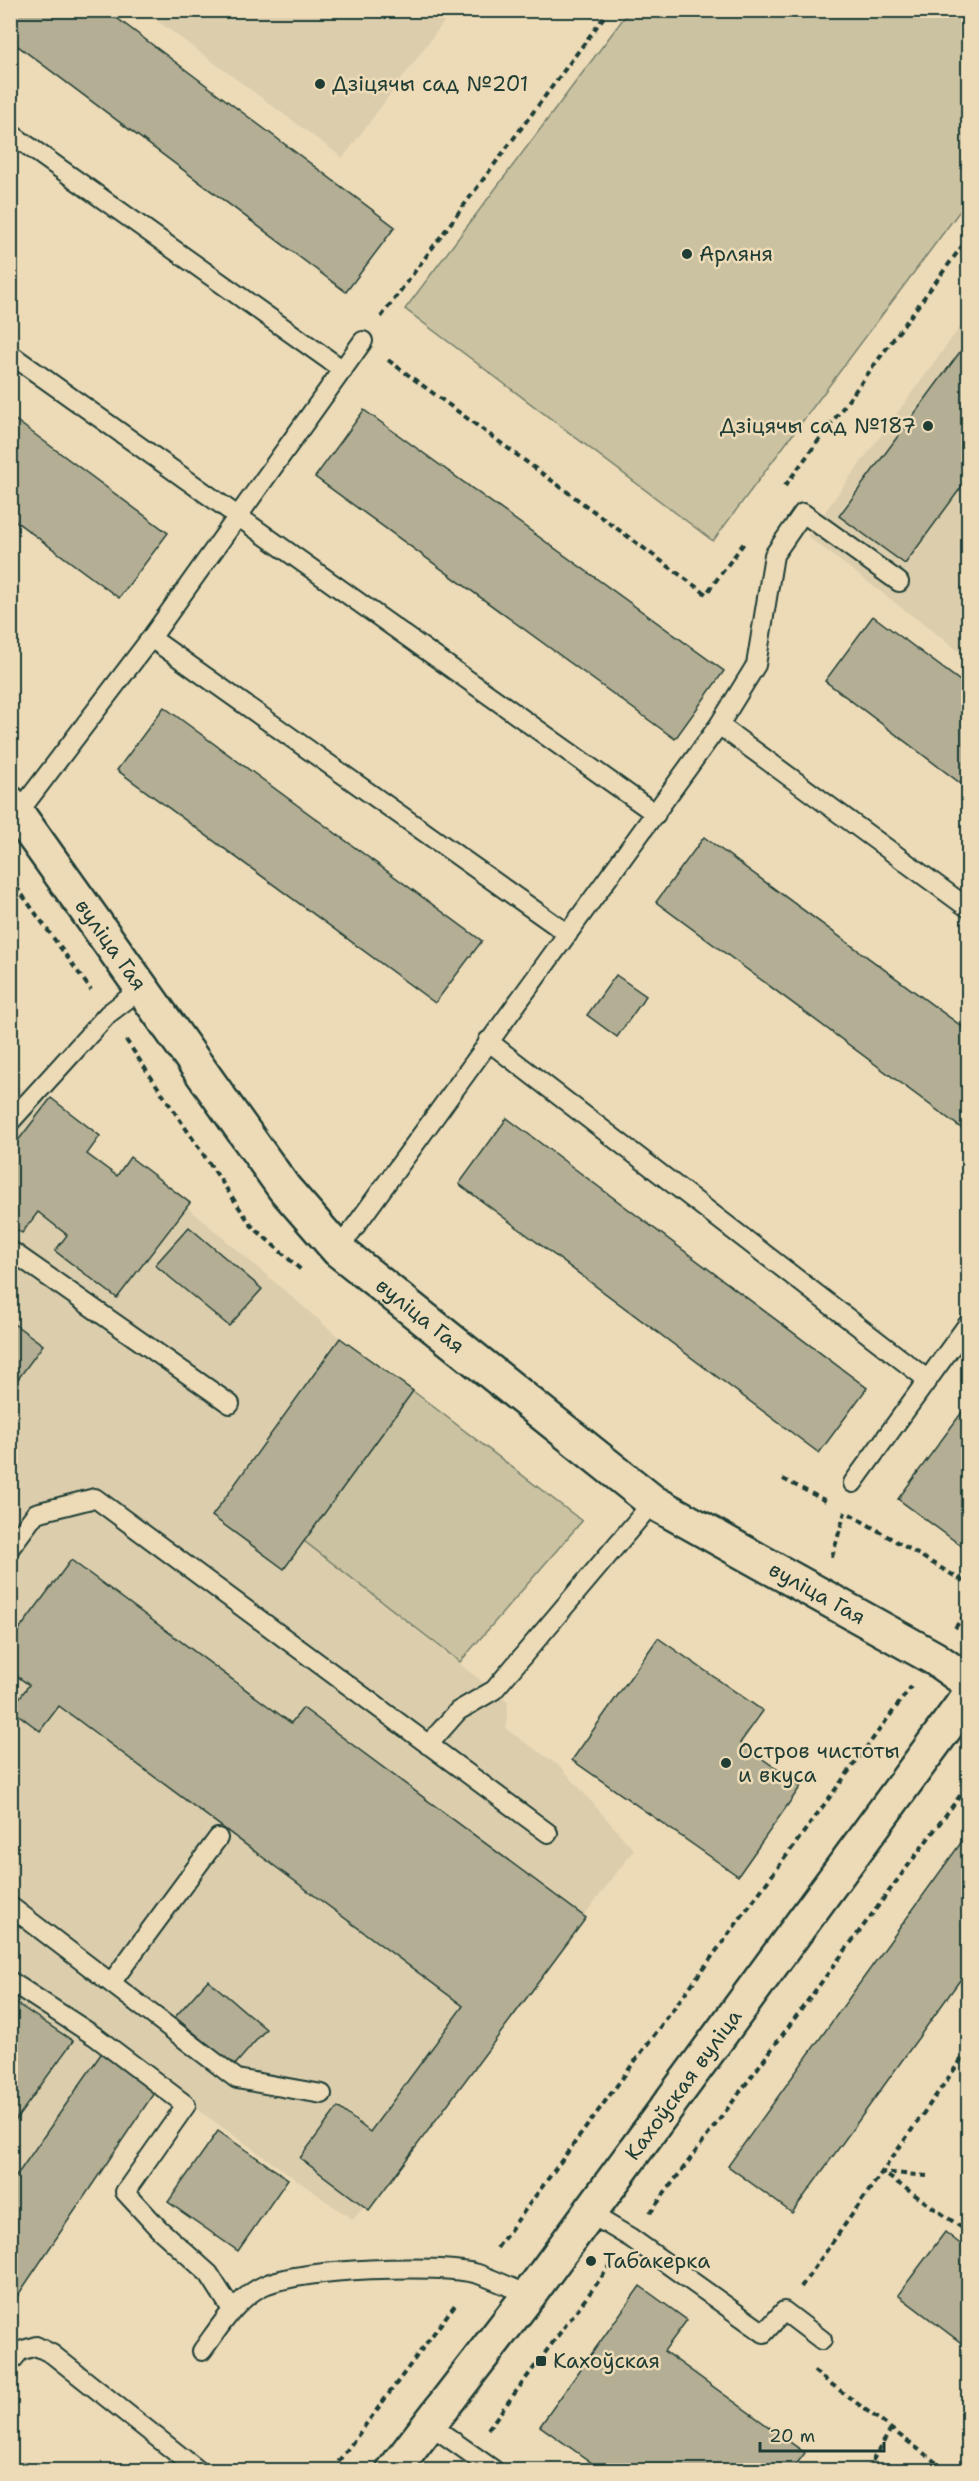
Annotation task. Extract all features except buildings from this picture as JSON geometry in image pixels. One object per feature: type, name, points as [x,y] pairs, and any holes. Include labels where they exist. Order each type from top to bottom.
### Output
[{"type":"street","name":"вуліца Гая","points":[[14,808],[284,1188],[338,1250],[653,1502],[934,1658],[969,1682]]},
{"type":"street","name":"Кахоўская вуліца","points":[[394,2470],[529,2295],[969,1697]]},
{"type":"lane","points":[[10,133],[343,370]]},
{"type":"lane","points":[[14,808],[151,638],[363,341]]},
{"type":"lane","points":[[10,354],[656,814]]},
{"type":"lane","points":[[338,1250],[719,725],[756,665],[774,555],[804,513],[899,582]]},
{"type":"lane","points":[[151,638],[567,934]]},
{"type":"lane","points":[[719,725],[969,908]]},
{"type":"lane","points":[[10,1122],[108,1014],[142,988]]},
{"type":"lane","points":[[488,1041],[928,1380]]},
{"type":"lane","points":[[10,1250],[230,1404]]},
{"type":"lane","points":[[853,1483],[969,1324]]},
{"type":"lane","points":[[10,1548],[36,1513],[95,1498],[548,1833]]},
{"type":"lane","points":[[428,1745],[458,1711],[494,1690],[653,1502]]},
{"type":"lane","points":[[111,1983],[218,1838]]},
{"type":"lane","points":[[10,1906],[237,2079],[322,2094]]},
{"type":"lane","points":[[10,1981],[96,2037],[186,2106],[125,2192],[159,2229],[209,2274],[232,2310]]},
{"type":"lane","points":[[589,2213],[631,2238],[764,2333],[784,2310],[822,2340]]},
{"type":"lane","points":[[202,2351],[232,2310],[264,2286],[305,2275],[437,2267],[477,2274],[529,2295]]},
{"type":"lane","points":[[10,2363],[20,2351],[36,2346],[52,2354],[198,2470]]},
{"type":"lane","points":[[429,2424],[494,2470]]},
{"type":"path","points":[[609,10],[363,341],[706,594],[749,536]]},
{"type":"path","points":[[784,488],[969,238]]},
{"type":"path","points":[[783,1479],[845,1511],[969,1584]]},
{"type":"path","points":[[831,1559],[853,1483]]},
{"type":"path","points":[[332,2470],[969,1610]]},
{"type":"path","points":[[470,2453],[969,1785]]},
{"type":"path","points":[[784,2310],[969,2049]]},
{"type":"path","points":[[882,2172],[927,2176]]},
{"type":"path","points":[[882,2172],[969,2232]]},
{"type":"path","points":[[809,2367],[946,2470]]},
{"type":"path","points":[[867,2470],[891,2429]]},
{"type":"shaded area","name":"Дзіцячы сад №201","points":[[144,11],[452,11],[343,158]]},
{"type":"shaded area","name":"Арляня","points":[[629,11],[968,11],[968,200],[713,541],[405,309]]},
{"type":"shaded area","name":"Дзіцячы сад №187","points":[[968,316],[968,658],[807,536]]},
{"type":"shaded area","points":[[11,1084],[59,1105],[100,1136],[87,1154],[116,1175],[130,1157],[190,1203],[187,1207],[340,1338],[413,1391],[305,1541],[508,1702],[506,1729],[562,1768],[634,1850],[353,2220],[161,2084],[11,2307]]},
{"type":"shaded area","points":[[413,1391],[582,1521],[460,1662],[304,1541]]},
{"type":"place","name":"Дзіцячы сад №201","points":[[320,84]]},
{"type":"place","name":"Арляня","points":[[687,254]]},
{"type":"place","name":"Дзіцячы сад №187","points":[[928,426]]},
{"type":"place","name":"Остров чистоты и вкуса","points":[[726,1763]]},
{"type":"place","name":"Табакерка","points":[[591,2261]]},
{"type":"place","name":"Кахоўская","points":[[541,2361]]}]
